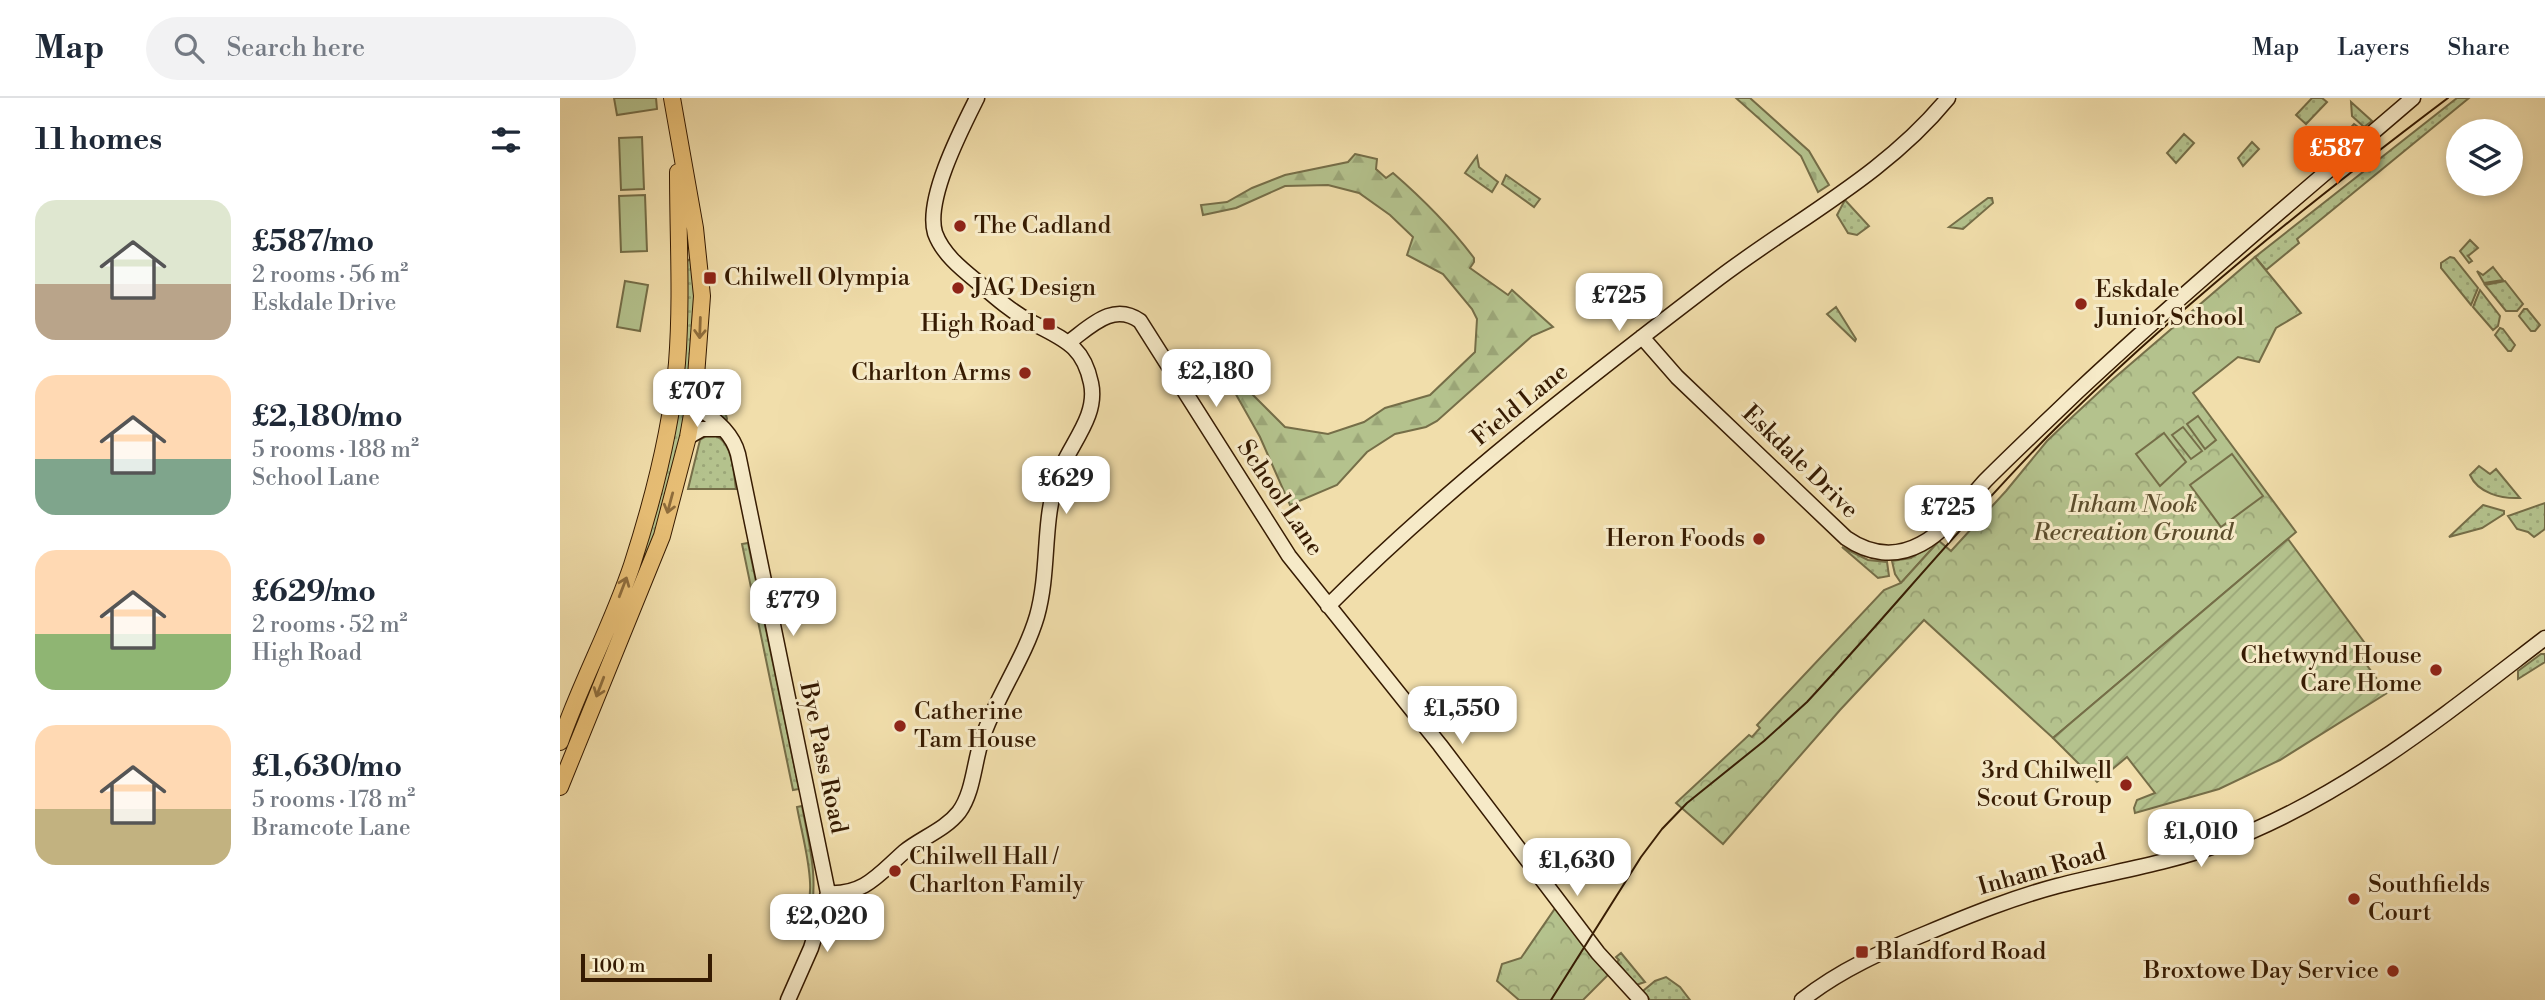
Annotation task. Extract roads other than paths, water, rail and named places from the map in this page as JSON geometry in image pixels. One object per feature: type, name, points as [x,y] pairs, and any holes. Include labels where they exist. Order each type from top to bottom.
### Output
[{"type":"main road","points":[[560,787],[662,536],[688,437],[694,403],[702,296],[694,217],[672,98]]},
{"type":"main road","points":[[560,742],[632,565],[657,479],[668,423],[677,364],[680,275],[678,134]]},
{"type":"street","points":[[788,1000],[811,948],[828,893],[844,894],[860,889],[911,846],[951,821],[962,807],[984,732],[1032,631],[1042,591],[1048,521],[1056,480],[1064,458],[1086,422],[1091,407],[1093,395],[1089,375],[1081,356],[1069,342],[1031,322],[1000,300],[953,261],[936,233],[935,208],[943,174],[977,98]]},
{"type":"street","name":"Field Lane","points":[[1328,606],[1487,460],[1642,337],[1787,228],[1870,173],[1908,141],[1948,98]]},
{"type":"street","name":"Eskdale Drive","points":[[1642,337],[1677,377],[1846,538],[1868,550],[1907,550],[1930,538],[2029,438],[2134,340],[2237,247],[2413,98]]},
{"type":"street","name":"School Lane","points":[[1069,342],[1107,316],[1120,313],[1140,321],[1271,530],[1341,623],[1440,745],[1598,953],[1641,1000]]},
{"type":"street","name":"Bye Pass Road","points":[[694,403],[723,429],[734,442],[738,454],[828,893]]},
{"type":"street","points":[[688,437],[702,429],[723,429]]},
{"type":"street","name":"Inham Road","points":[[1802,1000],[1819,986],[1861,962],[1989,907],[2058,886],[2182,856],[2278,820],[2367,770],[2545,638]]},
{"type":"tram line","points":[[1551,1000],[1641,857],[1662,829],[1687,803],[1764,741],[1807,702],[1986,501],[2048,436],[2143,346],[2242,260],[2448,98]]},
{"type":"place","name":"The Cadland","points":[[960,226]]},
{"type":"place","name":"Chilwell Olympia","points":[[710,278]]},
{"type":"place","name":"JAG Design","points":[[958,288]]},
{"type":"place","name":"Eskdale Junior School","points":[[2081,304]]},
{"type":"place","name":"High Road","points":[[1049,324]]},
{"type":"place","name":"Charlton Arms","points":[[1025,373]]},
{"type":"place","name":"Heron Foods","points":[[1759,539]]},
{"type":"place","name":"Chetwynd House Care Home","points":[[2436,670]]},
{"type":"place","name":"Catherine Tam House","points":[[900,726]]},
{"type":"place","name":"3rd Chilwell Scout Group","points":[[2126,785]]},
{"type":"place","name":"Chilwell Hall / Charlton Family","points":[[895,871]]},
{"type":"place","name":"Southfields Court","points":[[2354,899]]},
{"type":"place","name":"Blandford Road","points":[[1862,952]]},
{"type":"place","name":"Broxtowe Day Service","points":[[2393,971]]},
{"type":"park label","name":"Inham Nook Recreation Ground","points":[[2133,519]]}]
